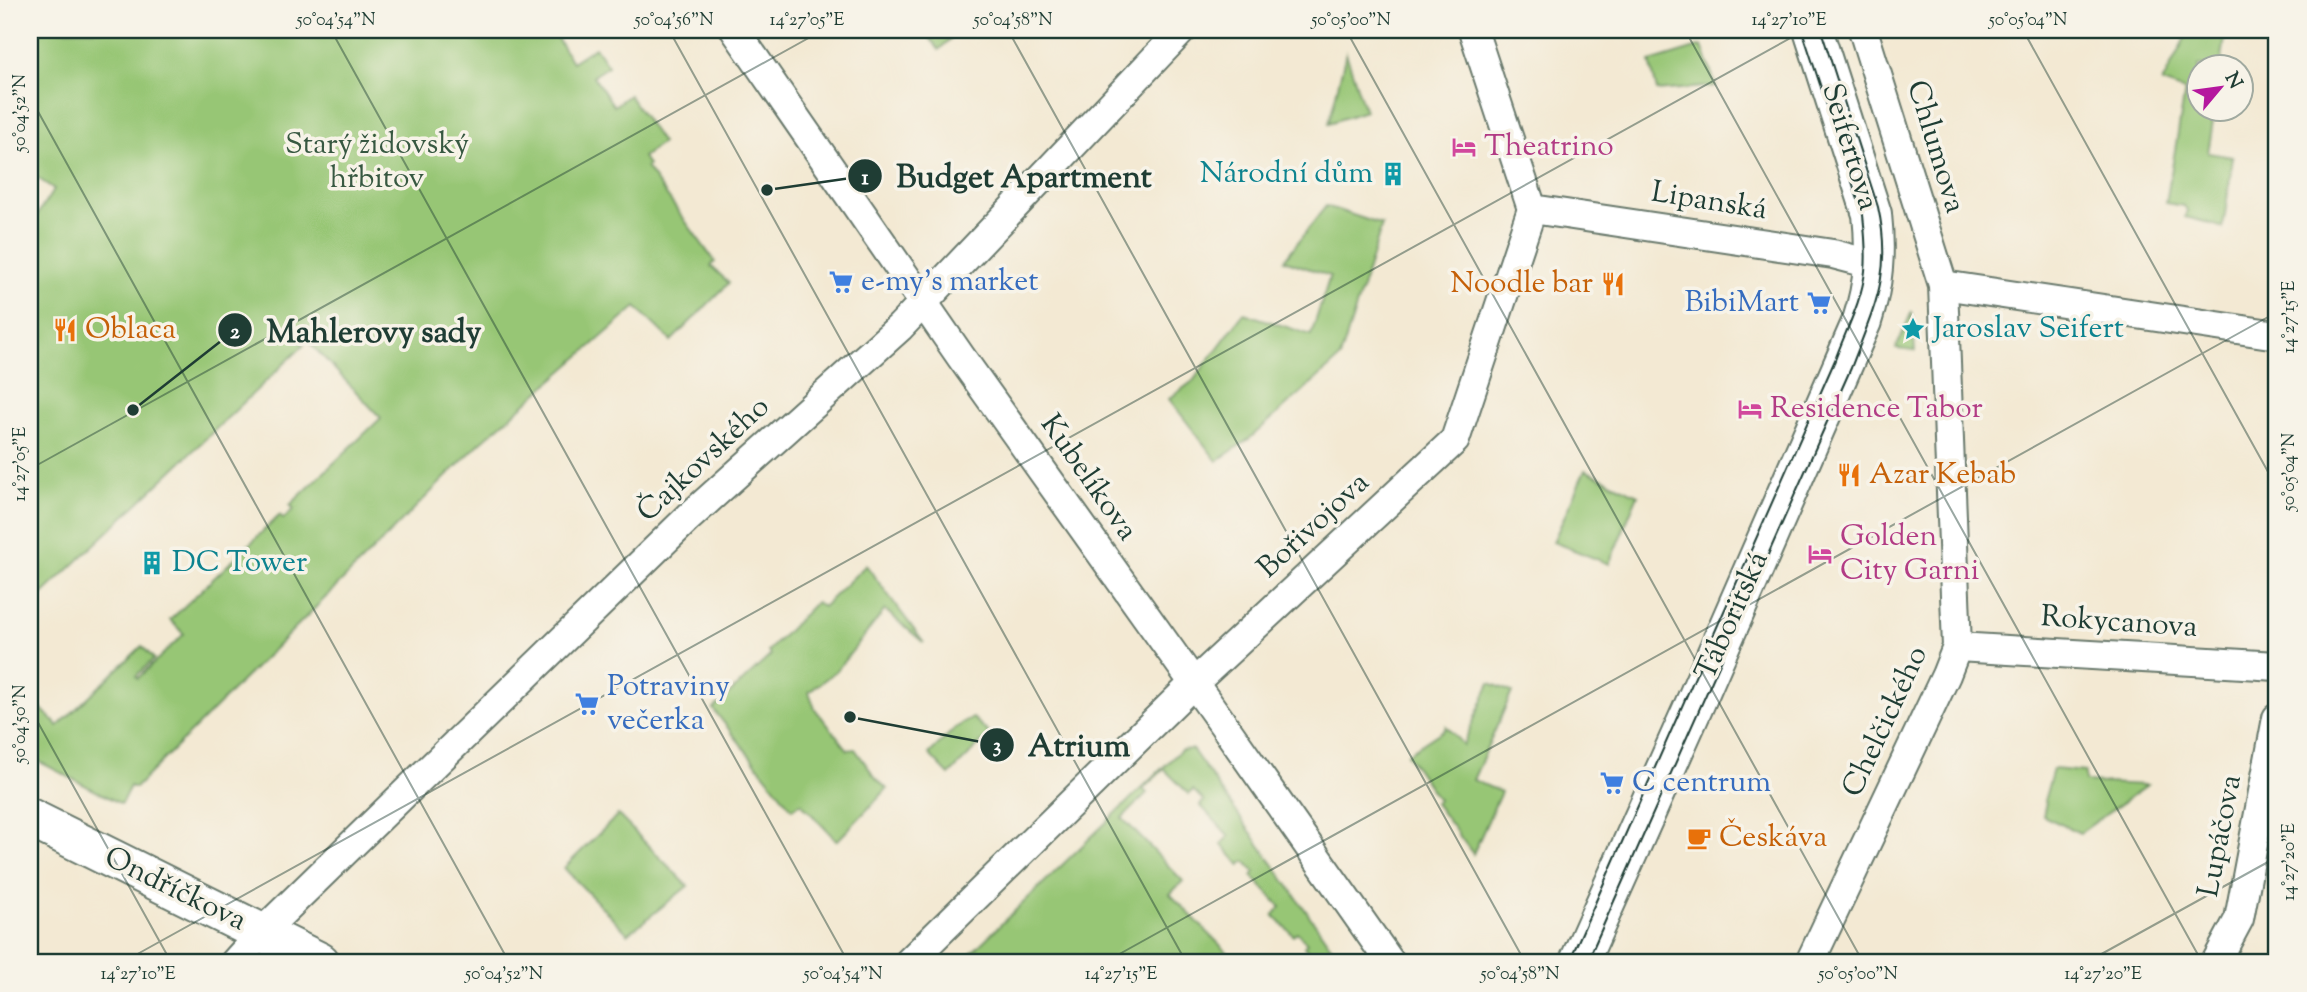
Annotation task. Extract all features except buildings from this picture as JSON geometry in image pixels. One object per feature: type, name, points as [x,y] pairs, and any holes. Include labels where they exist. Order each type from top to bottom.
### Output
[{"type":"street","name":"Kubelíkova","points":[[735,30],[923,303],[1390,962]]},
{"type":"street","name":"Čajkovského","points":[[234,962],[689,517],[900,327],[1182,30]]},
{"type":"street","points":[[1473,30],[1532,209]]},
{"type":"street","name":"Seifertova","points":[[1813,30],[1872,214],[1875,265]]},
{"type":"street","name":"Chlumova","points":[[1863,30],[1943,285]]},
{"type":"street","name":"Lipanská","points":[[1532,209],[1833,254],[1875,265]]},
{"type":"street","name":"Bořivojova","points":[[909,962],[1194,684],[1455,440],[1532,209]]},
{"type":"street","name":"Táboritská","points":[[1579,962],[1862,321],[1871,293],[1875,265]]},
{"type":"street","points":[[1943,285],[2277,335]]},
{"type":"street","name":"Chelčického","points":[[1810,962],[1946,676],[1957,647],[1943,285]]},
{"type":"street","name":"Rokycanova","points":[[1957,647],[2277,666]]},
{"type":"street","name":"Lupáčova","points":[[2216,962],[2239,919],[2277,718]]},
{"type":"street","name":"Ondříčkova","points":[[30,818],[320,962]]},
{"type":"green space","name":"Starý židovský hřbitov","points":[[30,30],[552,30],[572,62],[595,47],[608,66],[593,76],[614,106],[629,95],[662,143],[643,157],[648,165],[646,167],[715,262],[711,266],[729,283],[671,341],[636,307],[479,444],[135,788],[130,786],[121,804],[30,757],[30,697],[58,726],[142,646],[154,659],[136,676],[138,678],[184,634],[170,620],[280,515],[283,519],[294,509],[290,505],[381,418],[293,325],[289,330],[304,345],[30,606],[30,226],[54,189],[30,173]]},
{"type":"green space","points":[[924,30],[959,30],[939,50]]},
{"type":"green space","points":[[2189,30],[2226,30],[2223,52],[2184,52],[2184,91],[2162,83]]},
{"type":"green space","points":[[1702,46],[1716,86],[1657,91],[1650,62]]},
{"type":"green space","points":[[1346,53],[1365,111],[1329,123]]},
{"type":"green space","points":[[2184,97],[2184,122],[2213,122],[2208,153],[2233,157],[2223,228],[2185,217],[2187,210],[2184,206],[2166,203]]},
{"type":"green space","points":[[1326,206],[1382,225],[1340,358],[1249,439],[1217,461],[1169,399],[1193,381],[1244,313],[1311,335],[1330,276],[1284,260]]},
{"type":"green space","points":[[1912,311],[1915,351],[1896,349]]},
{"type":"green space","points":[[1585,470],[1638,495],[1609,564],[1553,542]]},
{"type":"green space","points":[[866,565],[924,643],[885,610],[837,670],[809,692],[815,709],[848,750],[855,749],[887,789],[837,841],[801,803],[792,809],[713,709],[771,655],[768,651],[816,602],[823,607]]},
{"type":"green space","points":[[1490,683],[1512,692],[1473,780],[1501,792],[1473,854],[1435,803],[1438,800],[1407,754],[1446,726],[1463,745]]},
{"type":"green space","points":[[973,718],[990,734],[949,775],[929,754],[955,728]]},
{"type":"green space","points":[[1192,749],[1342,962],[1319,962],[1304,947],[1307,943],[1297,932],[1293,935],[1273,915],[1281,907],[1252,876],[1255,872],[1245,861],[1240,865],[1221,844],[1229,836],[1200,805],[1204,801],[1193,790],[1189,794],[1164,769],[1143,789],[1147,793],[1122,818],[1183,881],[1170,894],[1231,956],[1225,962],[962,962],[1181,750]]},
{"type":"green space","points":[[2053,769],[2085,772],[2085,782],[2147,785],[2080,833],[2043,816],[2044,801]]},
{"type":"green space","points":[[618,815],[688,886],[628,934],[564,868]]},
{"type":"tram line","points":[[1569,962],[1835,360],[1860,294],[1866,257],[1863,215],[1802,30]]},
{"type":"tram line","points":[[1587,962],[1851,368],[1879,290],[1883,252],[1878,207],[1821,30]]},
{"type":"place","name":"Theatrino","points":[[1464,147]]},
{"type":"place","name":"Národní dům","points":[[1393,174]]},
{"type":"place","name":"Budget Apartment","points":[[767,190]]},
{"type":"place","name":"e-my's market","points":[[841,282]]},
{"type":"place","name":"Noodle bar","points":[[1613,284]]},
{"type":"place","name":"BibiMart","points":[[1819,303]]},
{"type":"place","name":"Jaroslav Seifert","points":[[1913,329]]},
{"type":"place","name":"Oblaca","points":[[65,330]]},
{"type":"place","name":"Residence Tabor","points":[[1750,409]]},
{"type":"place","name":"Mahlerovy sady","points":[[133,410]]},
{"type":"place","name":"Azar Kebab","points":[[1849,475]]},
{"type":"place","name":"Golden City Garni","points":[[1820,554]]},
{"type":"place","name":"DC Tower","points":[[152,563]]},
{"type":"place","name":"Potraviny večerka","points":[[587,704]]},
{"type":"place","name":"Atrium","points":[[850,717]]},
{"type":"place","name":"C centrum","points":[[1612,783]]},
{"type":"place","name":"Českáva","points":[[1699,838]]}]
